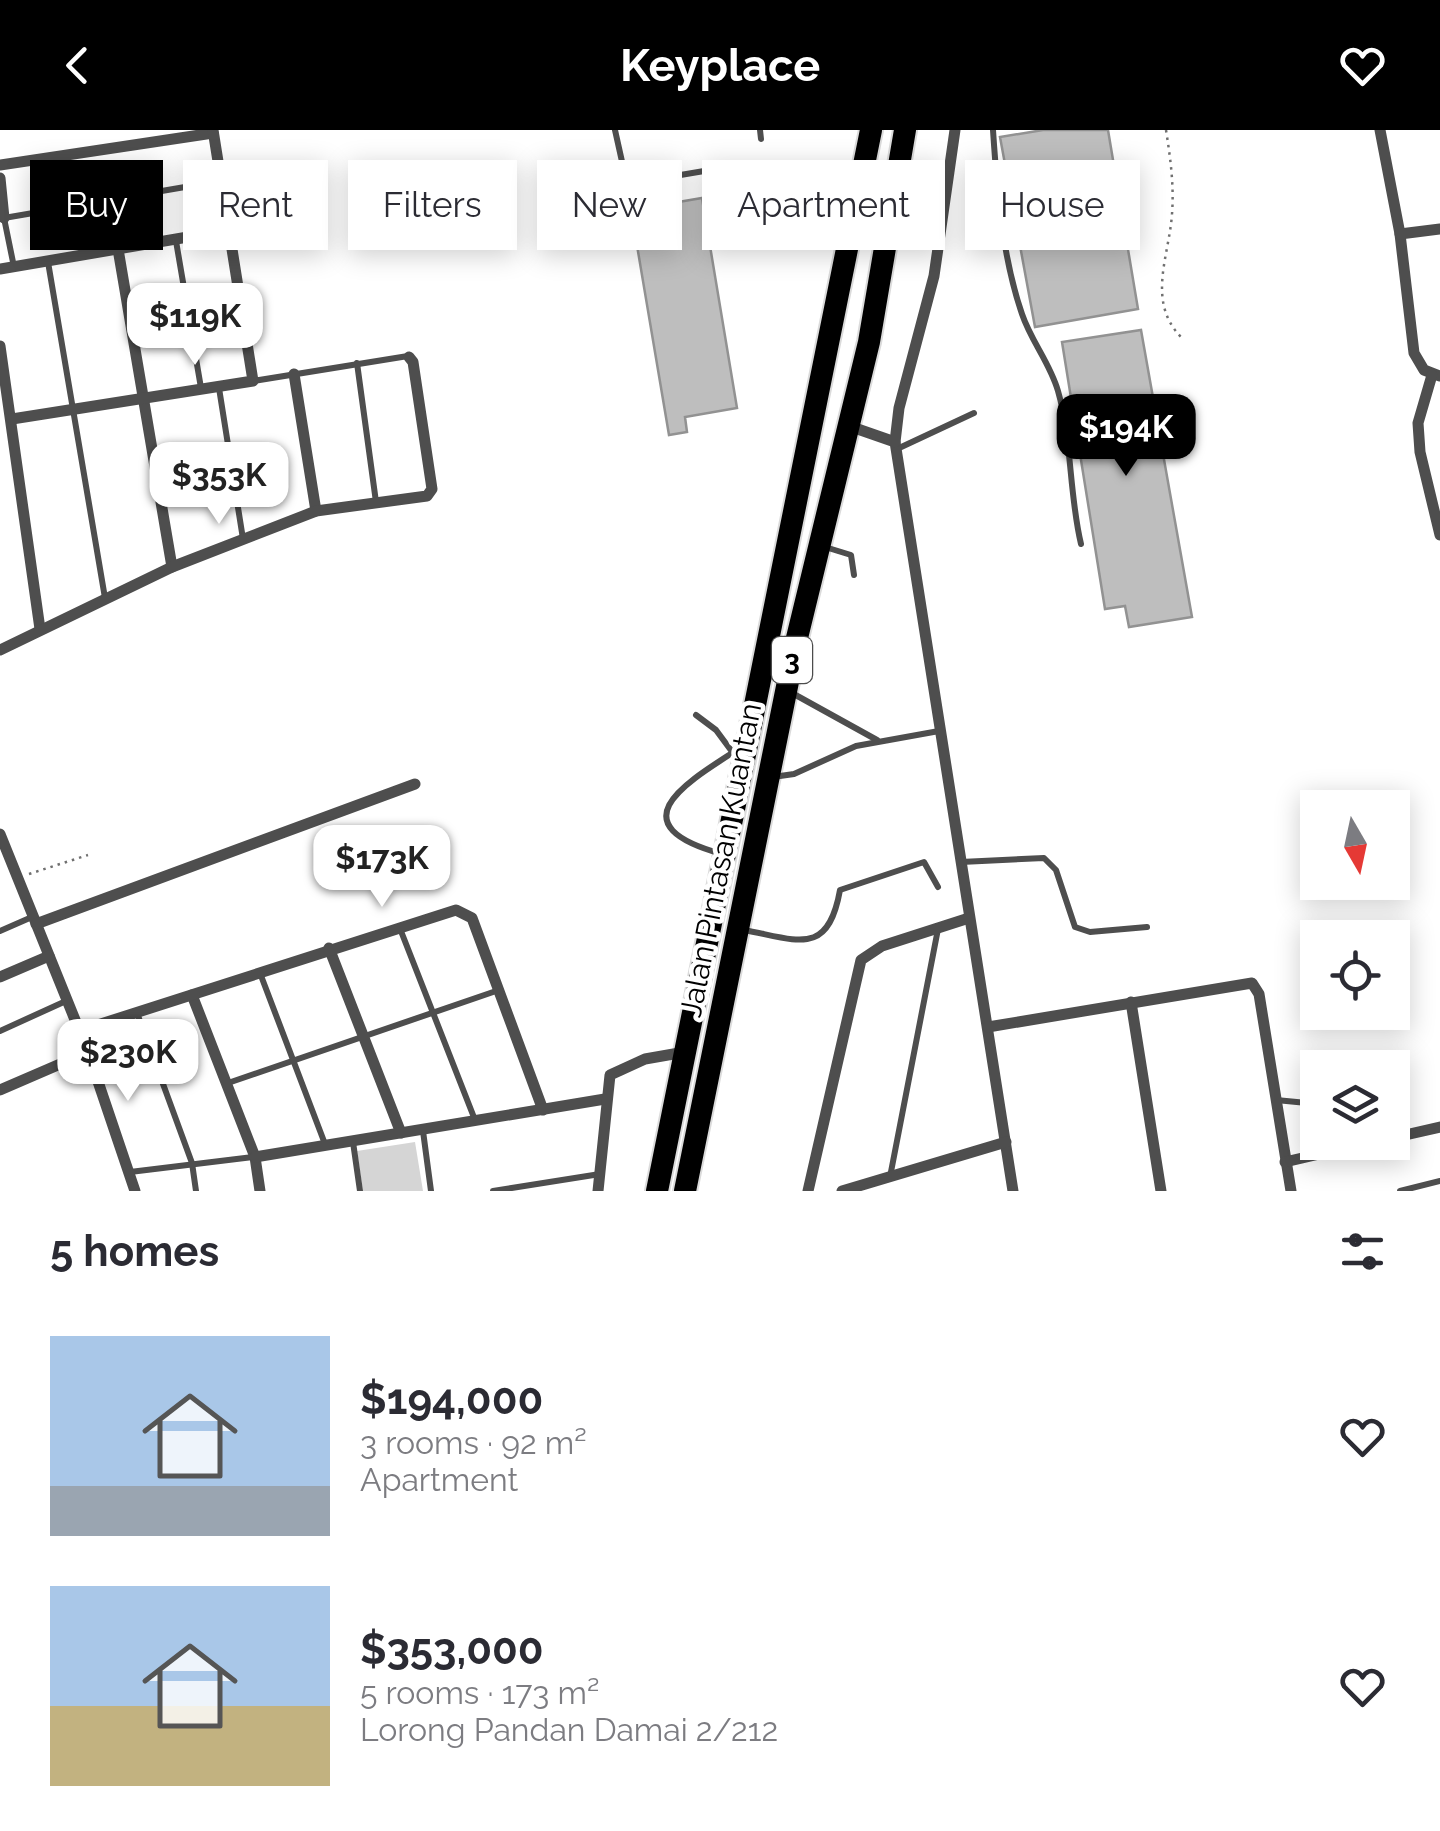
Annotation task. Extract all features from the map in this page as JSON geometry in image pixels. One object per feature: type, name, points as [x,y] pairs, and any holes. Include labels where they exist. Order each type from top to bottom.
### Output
[{"type":"highway","name":"Jalan Pintasan Kuantan","points":[[658,1191],[727,856],[741,747],[872,130]]},
{"type":"highway","name":"Jalan Pintasan Kuantan","points":[[685,1191],[786,690],[869,342],[905,130]]},
{"type":"street","points":[[955,130],[934,276],[899,408],[896,446],[1013,1191]]},
{"type":"street","points":[[1380,130],[1400,234],[1414,353],[1436,375],[1418,423],[1420,452],[1440,535]]},
{"type":"street","points":[[0,165],[213,131],[218,160]]},
{"type":"street","points":[[0,178],[4,218]]},
{"type":"street","points":[[1400,234],[1440,229]]},
{"type":"street","points":[[163,241],[183,238]]},
{"type":"street","points":[[0,269],[112,250]]},
{"type":"street","points":[[118,250],[172,566]]},
{"type":"street","points":[[12,419],[252,381],[232,250]]},
{"type":"street","points":[[0,346],[40,628]]},
{"type":"street","points":[[0,650],[172,566],[316,510],[426,496],[432,489],[414,362],[409,357]]},
{"type":"street","points":[[294,374],[316,510]]},
{"type":"street","points":[[849,426],[896,446]]},
{"type":"street","points":[[34,920],[416,784]]},
{"type":"street","points":[[0,834],[88,1052],[130,1172],[134,1190],[118,1191]]},
{"type":"street","points":[[0,874],[16,874]]},
{"type":"street","points":[[79,1031],[456,910],[466,912],[543,1110]]},
{"type":"street","points":[[808,1191],[861,960],[882,946],[970,918]]},
{"type":"street","points":[[329,948],[401,1133]]},
{"type":"street","points":[[0,977],[48,956]]},
{"type":"street","points":[[988,1027],[1252,983],[1259,994],[1291,1191]]},
{"type":"street","points":[[192,995],[255,1158],[260,1191]]},
{"type":"street","points":[[1131,1002],[1161,1191]]},
{"type":"street","points":[[0,1090],[88,1052]]},
{"type":"street","points":[[598,1191],[607,1084],[616,1070],[644,1058],[686,1052]]},
{"type":"street","points":[[255,1158],[605,1100]]},
{"type":"street","points":[[1410,1134],[1440,1127]]},
{"type":"street","points":[[842,1191],[1006,1142]]},
{"type":"street","points":[[1285,1162],[1300,1159]]},
{"type":"lane","points":[[615,130],[627,184],[702,171]]},
{"type":"lane","points":[[993,130],[998,191],[1015,289],[1029,334],[1060,395],[1070,498],[1081,544]]},
{"type":"lane","points":[[14,267],[4,218],[183,188]]},
{"type":"lane","points":[[175,239],[201,388]]},
{"type":"lane","points":[[48,261],[104,598]]},
{"type":"lane","points":[[252,381],[409,357]]},
{"type":"lane","points":[[357,362],[376,502]]},
{"type":"lane","points":[[218,386],[243,540]]},
{"type":"lane","points":[[896,446],[974,413]]},
{"type":"lane","points":[[819,546],[852,555],[854,576]]},
{"type":"lane","points":[[786,690],[879,741]]},
{"type":"lane","points":[[696,715],[741,747],[676,792],[668,814],[672,835],[727,856]]},
{"type":"lane","points":[[768,778],[794,774],[837,754],[879,741],[939,730]]},
{"type":"lane","points":[[960,862],[1044,858],[1056,870],[1075,928],[1090,932],[1147,927]]},
{"type":"lane","points":[[738,928],[798,940],[821,936],[834,920],[840,890],[924,862],[938,887]]},
{"type":"lane","points":[[0,931],[34,920]]},
{"type":"lane","points":[[399,926],[475,1121]]},
{"type":"lane","points":[[890,1176],[938,929]]},
{"type":"lane","points":[[260,972],[326,1146]]},
{"type":"lane","points":[[226,1084],[499,990]]},
{"type":"lane","points":[[0,1031],[67,1001]]},
{"type":"lane","points":[[137,1012],[192,1163],[196,1191]]},
{"type":"lane","points":[[1274,1100],[1300,1102]]},
{"type":"lane","points":[[423,1130],[430,1191]]},
{"type":"lane","points":[[352,1141],[360,1191]]},
{"type":"lane","points":[[130,1172],[255,1158]]},
{"type":"lane","points":[[492,1191],[600,1174]]},
{"type":"lane","points":[[1400,1191],[1440,1181]]},
{"type":"path","points":[[1166,130],[1173,174],[1162,288],[1164,307],[1181,337]]},
{"type":"path","points":[[16,874],[88,855]]},
{"type":"shaded area","points":[[415,1142],[423,1191],[363,1191],[357,1151]]},
{"type":"building","points":[[1043,130],[1108,130],[1113,160],[1004,160],[1000,137]]},
{"type":"building","points":[[702,198],[702,250],[711,250],[737,408],[685,417],[687,432],[669,435],[638,250],[682,250],[682,201]]},
{"type":"building","points":[[1021,250],[1128,250],[1138,309],[1035,327]]},
{"type":"building","points":[[1141,330],[1192,617],[1129,627],[1125,606],[1105,609],[1062,342]]}]
